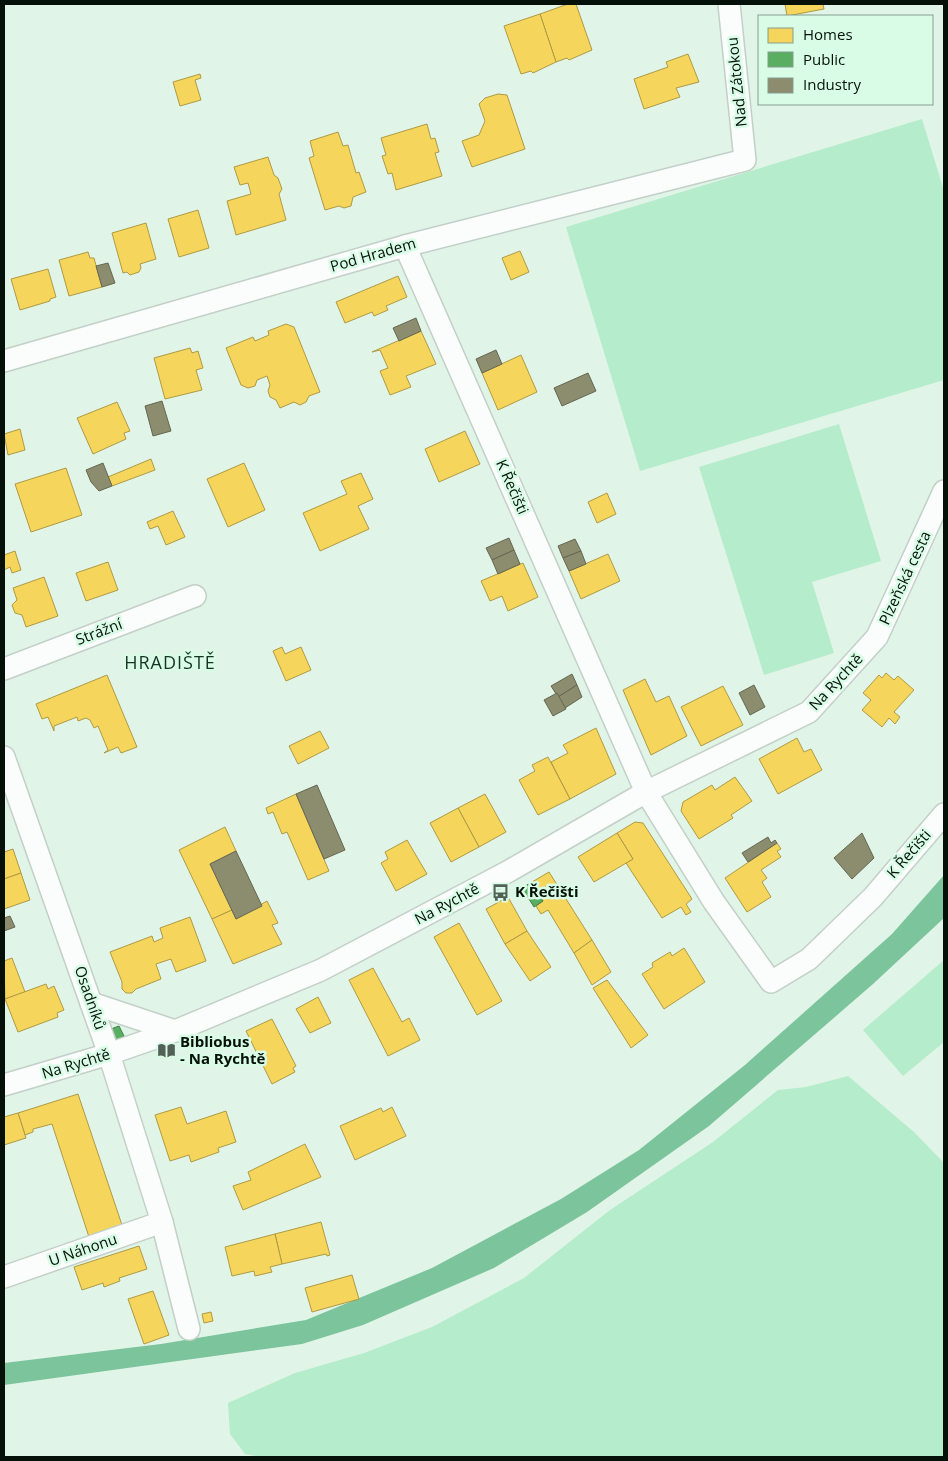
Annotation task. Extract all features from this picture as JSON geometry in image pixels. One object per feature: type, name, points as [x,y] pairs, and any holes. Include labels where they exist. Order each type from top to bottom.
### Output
[{"type":"street","name":"Nad Zátokou","points":[[729,4],[745,160]]},
{"type":"street","name":"Pod Hradem","points":[[4,361],[405,246],[745,160]]},
{"type":"street","name":"K Řečišti","points":[[405,246],[646,792],[714,902],[771,982],[809,959],[873,897],[944,814]]},
{"type":"street","name":"Plzeňská cesta","points":[[878,638],[944,491]]},
{"type":"street","name":"Strážní","points":[[4,669],[195,596]]},
{"type":"street","name":"Na Rychtě","points":[[4,1085],[109,1054],[175,1030],[321,970],[501,875],[646,792],[809,712],[878,638]]},
{"type":"street","name":"Osadníků","points":[[4,757],[109,1054],[162,1222],[189,1329]]},
{"type":"street","points":[[91,1002],[175,1030]]},
{"type":"street","name":"U Náhonu","points":[[4,1277],[162,1222]]},
{"type":"shaded area","points":[[922,119],[944,191],[944,380],[640,471],[566,227]]},
{"type":"shaded area","points":[[839,424],[881,561],[812,582],[834,653],[764,675],[699,467]]},
{"type":"shaded area","points":[[944,875],[944,918],[873,984],[709,1126],[587,1212],[494,1268],[363,1325],[302,1344],[4,1385],[4,1363],[161,1344],[306,1320],[432,1268],[561,1199],[639,1150],[745,1065],[892,934]]},
{"type":"shaded area","points":[[944,960],[944,1042],[903,1076],[863,1030]]},
{"type":"shaded area","points":[[848,1076],[914,1132],[944,1163],[944,1457],[261,1457],[245,1454],[230,1434],[228,1403],[295,1373],[364,1353],[432,1327],[524,1278],[610,1210],[713,1142],[778,1090],[806,1087]]},
{"type":"building: Homes","points":[[568,4],[576,4],[592,50],[569,60],[567,58],[556,62],[540,14]]},
{"type":"building: Homes","points":[[785,4],[823,4],[824,9],[787,15]]},
{"type":"building: Homes","points":[[540,14],[556,62],[533,73],[531,71],[521,74],[504,26]]},
{"type":"building: Homes","points":[[688,54],[699,82],[676,88],[680,97],[644,109],[634,79],[668,67],[666,62]]},
{"type":"building: Homes","points":[[200,74],[201,78],[195,80],[201,100],[180,106],[173,82]]},
{"type":"building: Homes","points":[[498,94],[507,95],[525,149],[472,167],[462,141],[479,135],[485,121],[479,104],[485,98]]},
{"type":"building: Homes","points":[[427,124],[431,139],[435,138],[439,152],[435,153],[442,176],[396,190],[392,173],[388,174],[382,156],[386,155],[381,138]]},
{"type":"building: Homes","points":[[338,132],[343,146],[348,145],[356,173],[359,172],[366,192],[353,197],[351,206],[344,208],[339,206],[325,210],[309,158],[314,156],[310,141]]},
{"type":"building: Homes","points":[[268,157],[274,175],[278,178],[282,189],[279,194],[286,220],[236,235],[227,201],[251,194],[248,183],[240,185],[234,167]]},
{"type":"building: Homes","points":[[198,210],[209,248],[179,257],[168,219]]},
{"type":"building: Homes","points":[[146,223],[156,259],[140,264],[139,272],[130,275],[127,272],[123,273],[112,233]]},
{"type":"building: Homes","points":[[520,251],[529,272],[511,280],[502,258]]},
{"type":"building: Homes","points":[[88,252],[90,258],[94,258],[102,287],[69,296],[59,260]]},
{"type":"building: Homes","points":[[48,269],[56,297],[50,299],[50,301],[20,310],[11,279]]},
{"type":"building: Homes","points":[[398,276],[407,297],[386,306],[388,310],[374,316],[372,312],[345,323],[336,302]]},
{"type":"building: Homes","points":[[286,324],[294,327],[320,392],[309,396],[306,402],[300,405],[294,402],[280,408],[276,400],[270,397],[268,391],[270,385],[267,376],[257,380],[255,386],[248,388],[241,385],[226,348],[253,337],[255,341],[269,335],[268,331]]},
{"type":"building: Homes","points":[[421,331],[436,364],[406,376],[411,387],[390,395],[380,371],[388,368],[380,350],[372,352]]},
{"type":"building: Homes","points":[[190,348],[192,353],[198,351],[203,368],[196,370],[202,390],[165,399],[154,358]]},
{"type":"building: Homes","points":[[521,355],[537,392],[498,410],[482,373]]},
{"type":"building: Homes","points":[[117,402],[130,431],[124,433],[126,439],[93,454],[77,418]]},
{"type":"building: Homes","points":[[20,429],[25,450],[8,455],[4,434]]},
{"type":"building: Homes","points":[[465,431],[480,464],[439,482],[425,449]]},
{"type":"building: Homes","points":[[151,459],[155,470],[112,486],[108,477]]},
{"type":"building: Homes","points":[[244,463],[265,510],[228,527],[207,479]]},
{"type":"building: Homes","points":[[66,468],[82,515],[31,532],[15,484]]},
{"type":"building: Homes","points":[[361,473],[373,499],[358,506],[369,529],[320,551],[303,513],[347,494],[341,481]]},
{"type":"building: Homes","points":[[607,493],[616,514],[597,523],[588,502]]},
{"type":"building: Homes","points":[[173,511],[185,537],[166,545],[158,526],[150,529],[147,522]]},
{"type":"building: Homes","points":[[15,551],[21,570],[12,573],[10,567],[4,570],[4,555]]},
{"type":"building: Homes","points":[[608,554],[620,581],[581,599],[569,571]]},
{"type":"building: Homes","points":[[108,562],[118,590],[86,601],[76,573]]},
{"type":"building: Homes","points":[[523,563],[538,597],[508,611],[502,596],[490,601],[481,581]]},
{"type":"building: Homes","points":[[44,577],[58,616],[26,627],[22,615],[15,613],[12,605],[17,600],[13,588]]},
{"type":"building: Homes","points":[[282,647],[285,654],[301,647],[311,670],[286,681],[273,651]]},
{"type":"building: Homes","points":[[886,673],[894,680],[898,676],[914,690],[894,712],[900,717],[895,724],[889,718],[882,727],[862,710],[871,700],[863,693],[879,675],[882,678]]},
{"type":"building: Homes","points":[[107,675],[137,747],[121,753],[118,747],[104,753],[108,750],[98,726],[94,728],[90,720],[86,718],[78,721],[77,717],[54,726],[54,731],[48,717],[42,719],[36,704]]},
{"type":"building: Homes","points":[[645,679],[656,702],[669,696],[687,736],[651,755],[623,690]]},
{"type":"building: Homes","points":[[723,686],[743,725],[701,746],[681,707]]},
{"type":"building: Homes","points":[[596,728],[616,774],[570,799],[551,762],[568,753],[563,745]]},
{"type":"building: Homes","points":[[320,731],[329,748],[298,764],[289,746]]},
{"type":"building: Homes","points":[[797,738],[804,752],[811,749],[822,770],[778,794],[759,759]]},
{"type":"building: Homes","points":[[548,757],[570,799],[538,815],[519,780],[535,771],[532,765]]},
{"type":"building: Homes","points":[[735,777],[752,801],[731,815],[733,818],[699,839],[681,811],[683,802],[712,785],[715,790]]},
{"type":"building: Homes","points":[[296,794],[329,871],[308,880],[287,832],[282,834],[273,812],[268,814],[266,808]]},
{"type":"building: Homes","points":[[485,794],[506,832],[479,847],[458,808]]},
{"type":"building: Homes","points":[[458,808],[479,847],[451,862],[430,823]]},
{"type":"building: Homes","points":[[635,822],[643,823],[692,899],[686,904],[691,912],[686,915],[681,907],[662,918],[626,863],[633,859],[617,833]]},
{"type":"building: Homes","points":[[225,827],[236,851],[210,864],[232,910],[212,919],[179,850]]},
{"type":"building: Homes","points":[[617,833],[633,859],[594,882],[578,857]]},
{"type":"building: Homes","points":[[407,840],[427,874],[396,891],[381,863],[388,859],[385,852]]},
{"type":"building: Homes","points":[[777,843],[781,849],[777,851],[781,857],[761,870],[767,878],[762,882],[771,897],[747,912],[725,878]]},
{"type":"building: Homes","points":[[13,849],[21,873],[4,879],[4,852]]},
{"type":"building: Homes","points":[[549,872],[592,940],[574,953],[548,910],[541,914],[536,906],[543,901],[532,882]]},
{"type":"building: Homes","points":[[21,873],[30,900],[4,909],[4,879]]},
{"type":"building: Homes","points":[[508,897],[527,931],[505,944],[486,909]]},
{"type":"building: Homes","points":[[267,901],[278,923],[272,925],[282,944],[233,964],[212,919],[232,910],[236,919]]},
{"type":"building: Homes","points":[[190,917],[206,961],[176,972],[171,959],[156,964],[161,979],[136,989],[132,993],[126,993],[122,989],[122,982],[110,952],[152,936],[154,942],[163,938],[160,928]]},
{"type":"building: Homes","points":[[459,923],[502,1001],[477,1015],[434,937]]},
{"type":"building: Homes","points":[[527,931],[551,967],[530,981],[505,944]]},
{"type":"building: Homes","points":[[592,940],[611,972],[592,985],[574,953]]},
{"type":"building: Homes","points":[[684,948],[705,982],[664,1009],[642,974],[653,967],[652,963],[670,952],[672,956]]},
{"type":"building: Homes","points":[[12,958],[25,992],[5,999],[4,961]]},
{"type":"building: Homes","points":[[373,968],[402,1022],[409,1018],[420,1040],[388,1056],[349,980]]},
{"type":"building: Homes","points":[[607,980],[648,1035],[631,1048],[593,988]]},
{"type":"building: Homes","points":[[46,984],[48,989],[54,986],[64,1010],[57,1013],[58,1017],[18,1032],[5,999]]},
{"type":"building: Homes","points":[[318,997],[331,1023],[310,1033],[296,1009]]},
{"type":"building: Homes","points":[[272,1019],[296,1066],[293,1068],[295,1072],[272,1084],[246,1031]]},
{"type":"building: Homes","points":[[78,1094],[122,1225],[89,1237],[52,1124],[33,1129],[33,1132],[25,1135],[18,1113]]},
{"type":"building: Homes","points":[[181,1107],[187,1124],[226,1111],[236,1142],[218,1148],[219,1152],[191,1162],[189,1155],[170,1161],[155,1115]]},
{"type":"building: Homes","points":[[392,1107],[406,1136],[355,1160],[340,1126],[381,1108],[383,1112]]},
{"type":"building: Homes","points":[[18,1113],[26,1138],[4,1145],[4,1117]]},
{"type":"building: Homes","points":[[305,1144],[321,1177],[243,1210],[233,1186],[251,1180],[248,1172]]},
{"type":"building: Homes","points":[[321,1222],[330,1255],[327,1256],[326,1254],[282,1264],[275,1234]]},
{"type":"building: Homes","points":[[275,1234],[282,1264],[270,1267],[272,1272],[255,1276],[254,1271],[232,1276],[225,1247]]},
{"type":"building: Homes","points":[[139,1246],[147,1269],[119,1278],[120,1281],[104,1287],[103,1283],[82,1290],[74,1267]]},
{"type":"building: Homes","points":[[352,1275],[359,1299],[312,1312],[305,1288]]},
{"type":"building: Homes","points":[[153,1291],[169,1335],[144,1344],[128,1299]]},
{"type":"building: Homes","points":[[211,1312],[213,1321],[204,1323],[202,1314]]},
{"type":"building: Public","points":[[532,882],[543,901],[534,907],[522,888]]},
{"type":"building: Public","points":[[119,1026],[124,1036],[115,1041],[111,1029]]},
{"type":"building: Industry","points":[[108,263],[115,283],[102,287],[96,266]]},
{"type":"building: Industry","points":[[416,318],[421,331],[399,341],[393,328]]},
{"type":"building: Industry","points":[[496,350],[502,364],[482,373],[476,359]]},
{"type":"building: Industry","points":[[588,373],[596,391],[562,406],[554,388]]},
{"type":"building: Industry","points":[[162,401],[171,431],[153,436],[145,406]]},
{"type":"building: Industry","points":[[103,463],[112,486],[99,491],[91,482],[86,470]]},
{"type":"building: Industry","points":[[509,538],[514,550],[492,560],[486,548]]},
{"type":"building: Industry","points":[[575,539],[581,551],[563,558],[558,546]]},
{"type":"building: Industry","points":[[514,550],[520,564],[498,574],[492,560]]},
{"type":"building: Industry","points":[[581,551],[586,564],[569,571],[563,558]]},
{"type":"building: Industry","points":[[572,674],[577,685],[558,697],[551,686]]},
{"type":"building: Industry","points":[[577,685],[582,697],[565,708],[558,697]]},
{"type":"building: Industry","points":[[754,685],[765,707],[750,715],[739,693]]},
{"type":"building: Industry","points":[[557,693],[566,709],[553,716],[544,700]]},
{"type":"building: Industry","points":[[317,785],[345,850],[324,859],[296,794]]},
{"type":"building: Industry","points":[[862,833],[874,858],[852,879],[834,858]]},
{"type":"building: Industry","points":[[768,837],[771,843],[775,840],[777,843],[748,862],[742,853]]},
{"type":"building: Industry","points":[[236,851],[262,906],[236,919],[210,864]]},
{"type":"building: Industry","points":[[10,916],[15,927],[4,931],[4,918]]},
{"type":"place","name":"K Řečišti","points":[[501,892]]},
{"type":"place","name":"Bibliobus - Na Rychtě","points":[[166,1051]]},
{"type":"district","name":"HRADIŠTĚ","points":[[170,663]]}]
